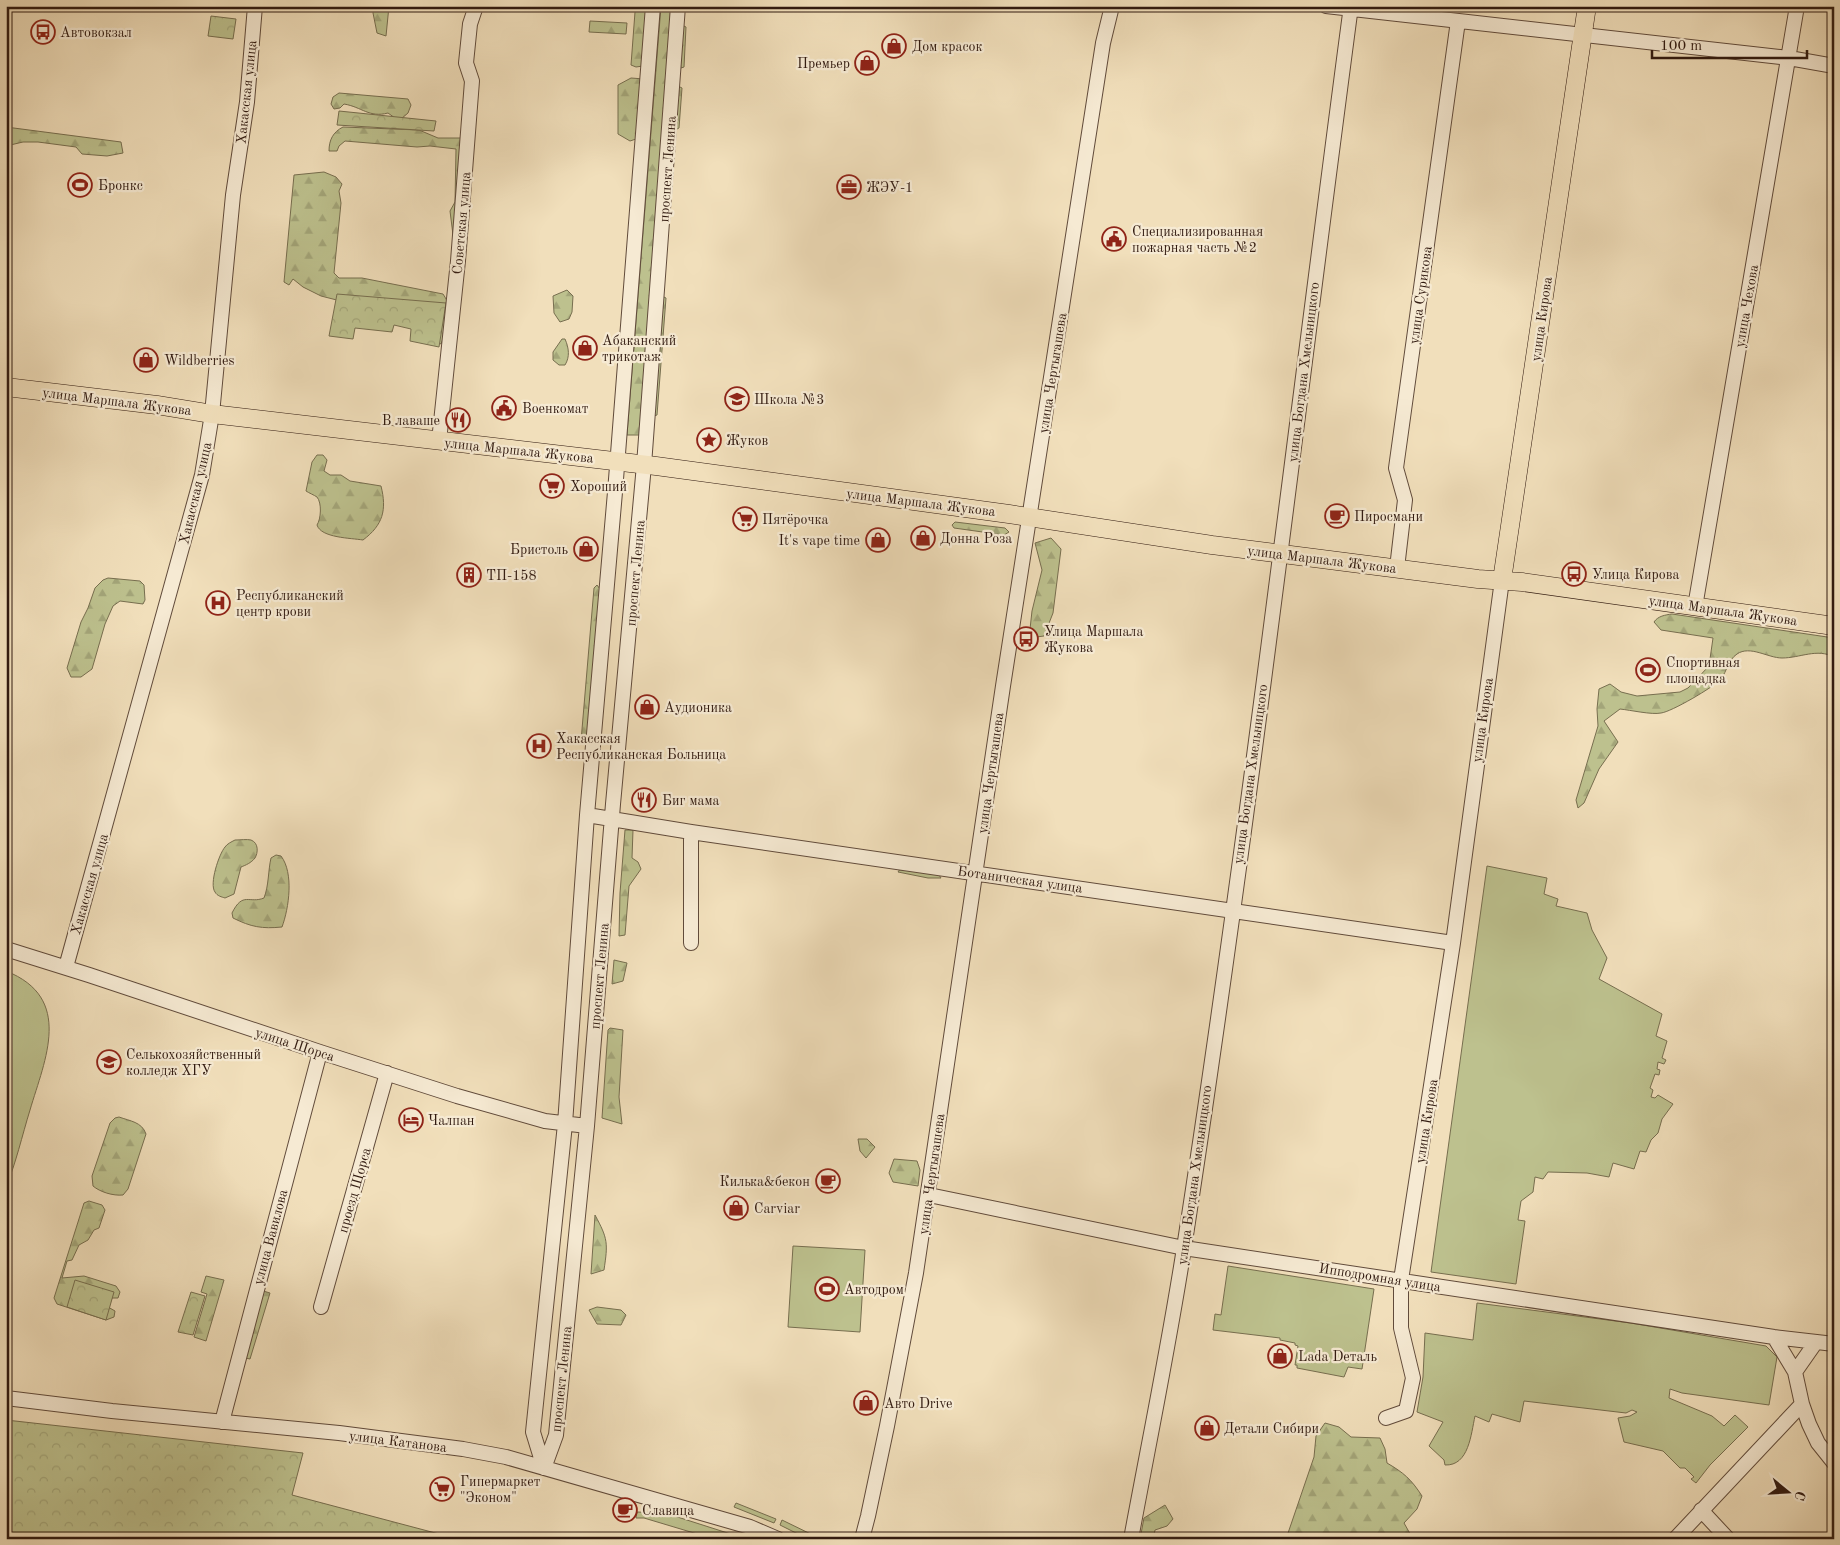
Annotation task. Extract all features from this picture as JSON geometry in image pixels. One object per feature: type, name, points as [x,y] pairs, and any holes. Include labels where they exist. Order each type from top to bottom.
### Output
[{"type":"main road","name":"улица Кирова","points":[[1502,580],[1587,6]]},
{"type":"main road","name":"улица Маршала Жукова","points":[[6,387],[157,405],[212,414],[644,465],[1030,517],[1212,545],[1478,579],[1522,582],[1834,626]]},
{"type":"street","name":"Хакасская улица","points":[[66,967],[202,475],[212,414],[233,195],[246,102],[255,6]]},
{"type":"street","name":"Советская улица","points":[[438,441],[458,261],[472,81],[466,63],[470,24],[476,6]]},
{"type":"street","name":"проспект Ленина","points":[[544,1468],[533,1432],[565,1124],[586,815],[617,462],[653,6]]},
{"type":"street","name":"проспект Ленина","points":[[544,1468],[556,1435],[587,1126],[644,465],[678,6]]},
{"type":"street","name":"улица Чертыгашева","points":[[862,1539],[887,1426],[929,1196],[1030,517],[1103,44],[1112,6]]},
{"type":"street","points":[[1326,6],[1789,58],[1834,66]]},
{"type":"street","name":"улица Чехова","points":[[1696,607],[1797,6]]},
{"type":"street","name":"улица Богдана Хмельницкого","points":[[1131,1539],[1184,1248],[1232,910],[1351,8]]},
{"type":"street","name":"улица Сурикова","points":[[1397,568],[1405,500],[1396,468],[1458,21]]},
{"type":"street","name":"улица Кирова","points":[[1386,1418],[1406,1411],[1413,1378],[1401,1328],[1401,1280],[1453,943],[1502,580]]},
{"type":"street","name":"Ботаническая улица","points":[[586,815],[1453,943]]},
{"type":"street","points":[[691,832],[691,943]]},
{"type":"street","name":"улица Щорса","points":[[6,949],[457,1096],[545,1121],[587,1126]]},
{"type":"street","name":"улица Вавилова","points":[[222,1422],[320,1052]]},
{"type":"street","name":"проезд Щорса","points":[[321,1307],[387,1073]]},
{"type":"street","name":"Ипподромная улица","points":[[929,1196],[1184,1248],[1774,1337],[1834,1344]]},
{"type":"street","points":[[1774,1337],[1796,1372],[1802,1404],[1818,1443],[1834,1463]]},
{"type":"street","points":[[1796,1372],[1816,1342]]},
{"type":"street","name":"улица Катанова","points":[[6,1398],[339,1433],[463,1449],[506,1457],[750,1527],[778,1539]]},
{"type":"street","points":[[1675,1539],[1802,1404]]},
{"type":"street","points":[[1701,1510],[1728,1539]]},
{"type":"green space","points":[[373,6],[389,6],[386,36],[377,33]]},
{"type":"green space","points":[[661,6],[672,6],[641,435],[627,435]]},
{"type":"green space","points":[[641,9],[647,13],[643,66],[636,67],[631,65],[635,12]]},
{"type":"green space","points":[[211,16],[236,19],[233,39],[208,36]]},
{"type":"green space","points":[[590,21],[627,23],[626,34],[589,32]]},
{"type":"green space","points":[[682,27],[686,27],[684,67],[681,68],[679,67]]},
{"type":"green space","points":[[631,78],[644,79],[639,138],[630,141],[618,134],[618,85]]},
{"type":"green space","points":[[678,88],[682,88],[679,128],[677,129],[675,127]]},
{"type":"green space","points":[[339,93],[408,99],[411,105],[408,113],[401,119],[395,118],[388,113],[370,113],[344,104],[340,108],[334,109],[331,104],[333,97]]},
{"type":"green space","points":[[339,111],[436,121],[434,131],[337,125]]},
{"type":"green space","points":[[6,127],[121,142],[123,153],[107,156],[82,154],[76,147],[38,142],[23,142],[6,146]]},
{"type":"green space","points":[[343,127],[419,130],[438,138],[466,138],[454,243],[450,211],[455,202],[456,149],[345,141],[339,146],[337,151],[329,151],[332,137]]},
{"type":"green space","points":[[324,172],[336,177],[342,184],[339,191],[341,203],[334,273],[339,278],[362,278],[443,294],[451,313],[441,344],[429,338],[435,325],[321,296],[303,287],[293,279],[289,285],[284,282],[294,175]]},
{"type":"green space","points":[[567,290],[573,296],[572,312],[569,319],[560,322],[554,313],[553,296]]},
{"type":"green space","points":[[337,294],[446,303],[439,347],[410,341],[411,329],[394,325],[392,332],[355,328],[353,339],[329,336]]},
{"type":"green space","points":[[661,298],[666,298],[657,415],[654,416]]},
{"type":"green space","points":[[562,339],[565,339],[568,356],[565,365],[559,365],[553,360],[553,352]]},
{"type":"green space","points":[[317,455],[323,455],[327,460],[324,471],[330,475],[341,475],[350,481],[381,486],[384,502],[382,516],[375,529],[363,540],[330,535],[324,533],[317,525],[320,503],[317,497],[306,491],[312,462]]},
{"type":"green space","points":[[955,522],[1005,528],[1009,532],[1004,535],[954,528],[952,525]]},
{"type":"green space","points":[[1051,538],[1061,549],[1053,613],[1044,636],[1029,638],[1032,611],[1042,570],[1035,543]]},
{"type":"green space","points":[[108,578],[140,581],[144,585],[145,600],[143,604],[120,601],[113,606],[105,624],[92,669],[81,677],[71,677],[67,668],[81,622],[95,588]]},
{"type":"green space","points":[[597,585],[600,589],[587,740],[584,745],[581,741],[594,588]]},
{"type":"green space","points":[[1672,614],[1834,638],[1834,657],[1828,654],[1815,653],[1782,658],[1753,651],[1742,652],[1732,659],[1717,683],[1692,699],[1666,712],[1647,713],[1620,709],[1604,721],[1618,742],[1599,769],[1584,803],[1578,808],[1576,800],[1598,726],[1599,689],[1610,684],[1621,692],[1637,696],[1680,692],[1688,688],[1709,666],[1713,638],[1661,630],[1654,622],[1664,615]]},
{"type":"green space","points":[[625,830],[633,830],[632,858],[638,862],[641,869],[629,886],[625,935],[619,936],[620,893]]},
{"type":"green space","points":[[235,840],[254,841],[257,846],[257,854],[252,861],[241,867],[234,894],[225,898],[218,895],[213,888],[214,876],[223,851],[227,845]]},
{"type":"green space","points":[[276,855],[281,856],[285,863],[289,881],[287,910],[282,927],[257,927],[233,918],[232,913],[243,900],[264,898],[271,858]]},
{"type":"green space","points":[[905,862],[933,866],[941,878],[928,878],[898,872]]},
{"type":"green space","points":[[1487,866],[1547,878],[1544,894],[1558,899],[1556,906],[1587,913],[1592,930],[1607,958],[1599,979],[1662,1014],[1656,1036],[1667,1041],[1662,1058],[1666,1060],[1664,1064],[1658,1062],[1657,1069],[1660,1070],[1659,1075],[1655,1074],[1650,1088],[1653,1090],[1651,1097],[1655,1098],[1658,1095],[1673,1104],[1662,1119],[1658,1133],[1651,1140],[1646,1152],[1640,1151],[1634,1169],[1613,1163],[1609,1177],[1587,1173],[1548,1172],[1543,1179],[1535,1177],[1533,1192],[1521,1201],[1518,1220],[1525,1221],[1516,1284],[1431,1272]]},
{"type":"green space","points":[[614,960],[627,963],[623,981],[612,984]]},
{"type":"green space","points":[[6,971],[27,983],[41,997],[47,1013],[49,1032],[42,1071],[6,1187]]},
{"type":"green space","points":[[610,1028],[623,1030],[619,1097],[622,1124],[602,1118],[608,1030]]},
{"type":"green space","points":[[119,1117],[139,1124],[146,1134],[128,1189],[123,1195],[115,1195],[93,1186],[92,1176],[110,1123]]},
{"type":"green space","points":[[858,1139],[867,1139],[875,1147],[866,1158],[860,1151]]},
{"type":"green space","points":[[894,1159],[917,1161],[920,1170],[918,1186],[893,1182],[889,1173]]},
{"type":"green space","points":[[89,1201],[102,1205],[105,1210],[99,1228],[94,1230],[88,1240],[79,1245],[72,1260],[67,1261],[62,1278],[84,1276],[116,1286],[120,1292],[118,1298],[112,1298],[108,1307],[115,1311],[114,1317],[106,1320],[57,1304],[54,1298],[84,1203]]},
{"type":"green space","points":[[595,1215],[605,1236],[606,1253],[604,1270],[591,1274]]},
{"type":"green space","name":"Автодром","points":[[793,1246],[865,1250],[860,1332],[788,1327]]},
{"type":"green space","points":[[1228,1266],[1374,1289],[1362,1369],[1348,1367],[1344,1377],[1297,1368],[1297,1365],[1295,1365],[1298,1346],[1295,1343],[1280,1340],[1280,1338],[1213,1330],[1215,1314],[1221,1315]]},
{"type":"green space","points":[[206,1276],[224,1280],[206,1341],[194,1337],[207,1294],[201,1292]]},
{"type":"green space","points":[[75,1280],[114,1292],[106,1320],[67,1307]]},
{"type":"green space","points":[[260,1290],[270,1293],[250,1359],[241,1357]]},
{"type":"green space","points":[[191,1292],[205,1296],[193,1335],[178,1332]]},
{"type":"green space","points":[[1477,1303],[1631,1323],[1766,1346],[1777,1357],[1769,1405],[1682,1393],[1670,1389],[1669,1398],[1712,1416],[1724,1426],[1735,1415],[1748,1427],[1710,1465],[1696,1483],[1691,1479],[1694,1477],[1685,1468],[1680,1468],[1663,1451],[1624,1442],[1618,1418],[1630,1416],[1637,1412],[1632,1410],[1626,1413],[1524,1401],[1520,1422],[1492,1414],[1489,1422],[1475,1416],[1468,1448],[1464,1455],[1453,1464],[1445,1465],[1444,1460],[1429,1446],[1443,1422],[1417,1412],[1423,1377],[1425,1333],[1473,1340]]},
{"type":"green space","points":[[597,1307],[621,1310],[626,1315],[621,1325],[597,1324],[589,1310]]},
{"type":"green space","points":[[6,1420],[303,1453],[292,1495],[458,1539],[6,1539]]},
{"type":"green space","points":[[1325,1423],[1339,1427],[1351,1437],[1380,1438],[1385,1449],[1387,1463],[1407,1477],[1422,1496],[1417,1509],[1404,1523],[1413,1539],[1286,1539],[1314,1457],[1316,1436]]},
{"type":"green space","points":[[736,1503],[776,1519],[774,1523],[734,1507]]},
{"type":"green space","points":[[1165,1505],[1173,1519],[1167,1526],[1155,1530],[1153,1539],[1140,1539],[1144,1518]]},
{"type":"green space","points":[[637,1512],[665,1513],[737,1536],[737,1539],[714,1539],[644,1518],[636,1518]]},
{"type":"green space","points":[[782,1520],[821,1539],[808,1539],[780,1525]]},
{"type":"place","name":"Автовокзал","points":[[43,32]]},
{"type":"place","name":"Дом красок","points":[[894,46]]},
{"type":"place","name":"Премьер","points":[[867,63]]},
{"type":"place","name":"Бронкс","points":[[80,185]]},
{"type":"place","name":"ЖЭУ-1","points":[[849,187]]},
{"type":"place","name":"Специализированная пожарная часть №2","points":[[1114,239]]},
{"type":"place","name":"Абаканский трикотаж","points":[[585,348]]},
{"type":"place","name":"Wildberries","points":[[146,360]]},
{"type":"place","name":"Школа №3","points":[[737,399]]},
{"type":"place","name":"Военкомат","points":[[504,408]]},
{"type":"place","name":"В лаваше","points":[[458,420]]},
{"type":"place","name":"Жуков","points":[[709,440]]},
{"type":"place","name":"Хороший","points":[[552,486]]},
{"type":"place","name":"Пиросмани","points":[[1337,516]]},
{"type":"place","name":"Пятёрочка","points":[[745,519]]},
{"type":"place","name":"Донна Роза","points":[[923,538]]},
{"type":"place","name":"It's vape time","points":[[878,540]]},
{"type":"place","name":"Бристоль","points":[[586,549]]},
{"type":"place","name":"Улица Кирова","points":[[1574,574]]},
{"type":"place","name":"ТП-158","points":[[469,575]]},
{"type":"place","name":"Республиканский центр крови","points":[[218,603]]},
{"type":"place","name":"Улица Маршала Жукова","points":[[1026,639]]},
{"type":"place","name":"Спортивная площадка","points":[[1648,670]]},
{"type":"place","name":"Аудионика","points":[[647,707]]},
{"type":"place","name":"Хакасская Республиканская Больница","points":[[539,746]]},
{"type":"place","name":"Биг мама","points":[[644,800]]},
{"type":"place","name":"Селькохозяйственный колледж ХГУ","points":[[109,1062]]},
{"type":"place","name":"Чалпан","points":[[411,1120]]},
{"type":"place","name":"Килька&бекон","points":[[828,1181]]},
{"type":"place","name":"Carviar","points":[[736,1208]]},
{"type":"place","name":"Автодром","points":[[827,1289]]},
{"type":"place","name":"Lada Dеталь","points":[[1280,1356]]},
{"type":"place","name":"Авто Drive","points":[[866,1403]]},
{"type":"place","name":"Детали Сибири","points":[[1207,1428]]},
{"type":"place","name":"Гипермаркет \"Эконом\"","points":[[442,1489]]},
{"type":"place","name":"Славица","points":[[625,1510]]}]
